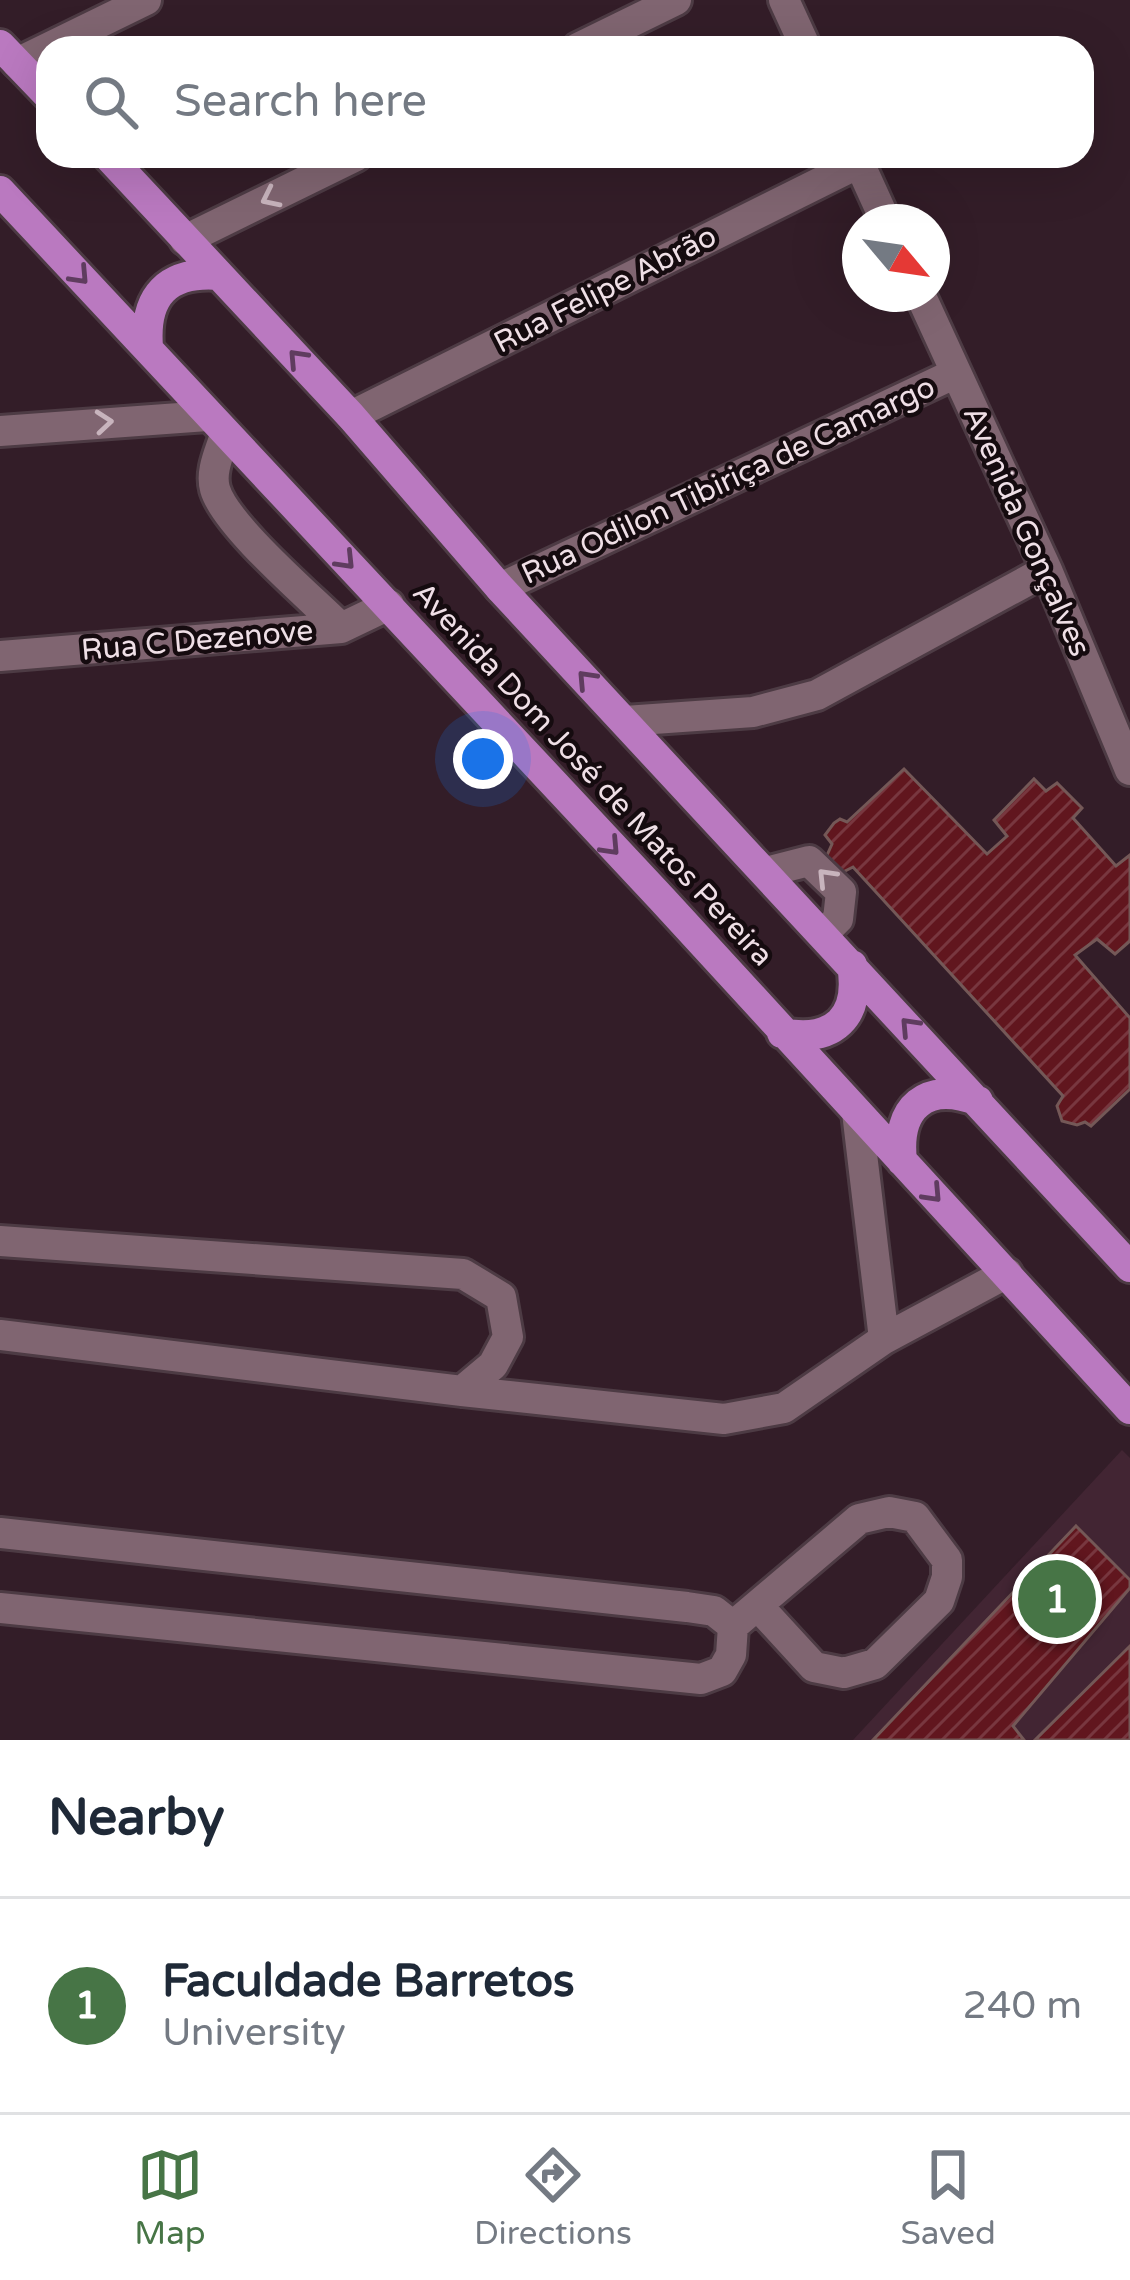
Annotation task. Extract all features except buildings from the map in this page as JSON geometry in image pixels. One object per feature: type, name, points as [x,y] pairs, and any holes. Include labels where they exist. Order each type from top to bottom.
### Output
[{"type":"main road","points":[[8,54],[36,83]]},
{"type":"main road","name":"Avenida Dom José de Matos Pereira","points":[[118,168],[1130,1267]]},
{"type":"main road","name":"Avenida Dom José de Matos Pereira","points":[[2,196],[388,605],[1130,1409]]},
{"type":"main road","points":[[148,347],[149,310],[157,296],[184,276],[219,275]]},
{"type":"main road","points":[[782,1033],[806,1038],[830,1030],[848,1013],[856,989],[852,965]]},
{"type":"main road","points":[[902,1161],[899,1136],[909,1112],[929,1096],[954,1092],[978,1101]]},
{"type":"street","points":[[54,36],[146,0]]},
{"type":"street","points":[[602,36],[676,0]]},
{"type":"street","points":[[784,0],[800,36]]},
{"type":"street","points":[[8,54],[36,43]]},
{"type":"street","points":[[184,240],[331,168]]},
{"type":"street","name":"Rua Felipe Abrão","points":[[351,416],[839,168]]},
{"type":"street","points":[[861,168],[878,204]]},
{"type":"street","name":"Avenida Gonçalves","points":[[928,312],[1047,570],[1130,770]]},
{"type":"street","name":"Rua Odilon Tibiriça de Camargo","points":[[500,588],[956,373]]},
{"type":"street","points":[[0,431],[216,425],[214,488],[226,513],[340,628]]},
{"type":"street","points":[[625,721],[752,712],[817,695],[1047,570]]},
{"type":"street","name":"Rua C Dezenove","points":[[0,656],[340,628],[388,605]]},
{"type":"street","points":[[856,1112],[884,1339]]},
{"type":"street","points":[[0,1241],[463,1274],[501,1297],[508,1337],[493,1365],[462,1391]]},
{"type":"street","points":[[0,1335],[724,1419],[784,1408],[884,1339],[1007,1273]]},
{"type":"street","points":[[0,1608],[701,1679],[722,1671],[730,1655],[733,1626],[859,1519],[889,1512],[915,1517],[947,1560],[939,1601],[875,1664],[844,1673],[814,1666],[758,1606]]},
{"type":"street","points":[[0,1534],[687,1607],[714,1611],[733,1626]]},
{"type":"shaded area","points":[[1122,1450],[1130,1458],[1130,1740],[853,1740]]},
{"type":"place","name":"Faculdade Barretos","points":[[1057,1599]]}]
